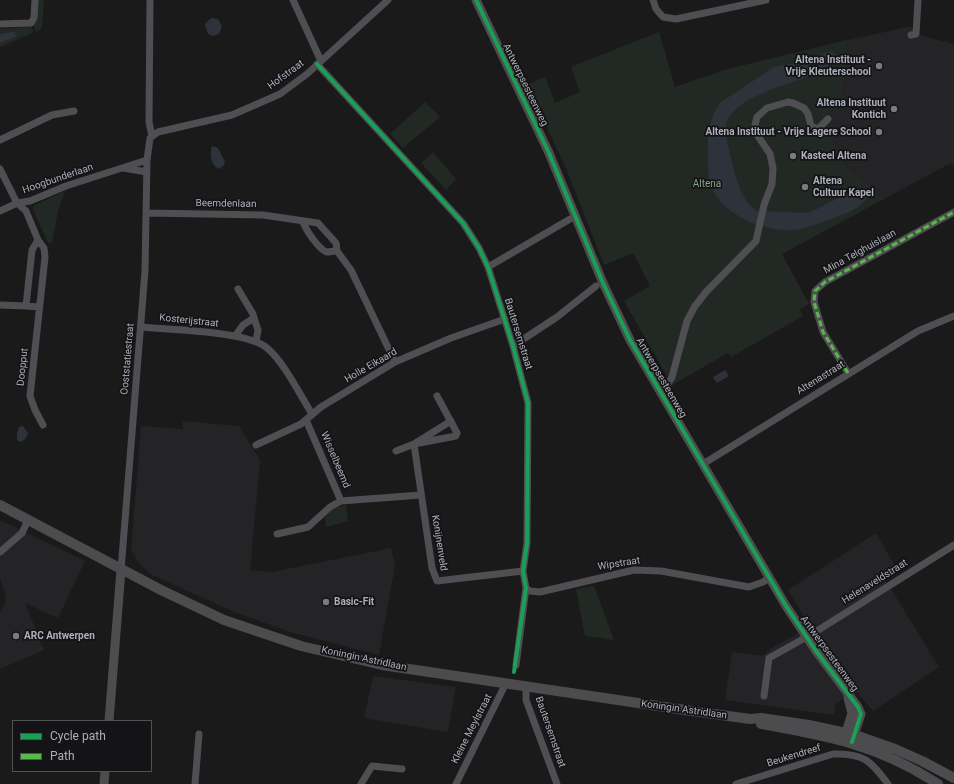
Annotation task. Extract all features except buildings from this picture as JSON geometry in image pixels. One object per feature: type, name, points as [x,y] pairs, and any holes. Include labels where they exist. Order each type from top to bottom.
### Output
[{"type":"main road","name":"Koningin Astridlaan","points":[[0,505],[121,570],[224,620],[301,646],[382,665],[750,719],[760,724],[849,737]]},
{"type":"main road","points":[[849,737],[906,753],[954,778]]},
{"type":"main road","points":[[849,737],[938,784]]},
{"type":"street","points":[[0,24],[31,24],[34,18],[34,0]]},
{"type":"street","name":"Ooststatiestraat","points":[[109,720],[146,271],[147,160],[148,145],[152,136],[149,122],[150,0]]},
{"type":"street","name":"Bautersemstraat","points":[[293,0],[319,62],[463,223],[479,248],[488,267],[525,388],[529,412],[527,544],[523,571],[526,588],[516,665]]},
{"type":"street","name":"Hofstraat","points":[[152,136],[158,132],[232,115],[263,103],[280,94],[307,74],[388,0]]},
{"type":"street","name":"Antwerpsesteenweg","points":[[476,0],[549,153],[606,290],[630,340],[702,464],[766,580],[846,693],[855,703],[861,714],[849,737]]},
{"type":"street","points":[[653,0],[656,9],[663,17],[676,19],[766,0]]},
{"type":"street","points":[[910,35],[916,34],[918,0]]},
{"type":"street","name":"Antwerpsesteenweg","points":[[662,394],[672,377],[687,321],[695,306],[706,292],[756,241],[761,226],[762,212],[772,184],[773,168],[770,154],[755,129],[755,121],[759,113],[768,108],[788,102],[797,104],[804,108],[808,114],[812,126],[818,129],[828,119]]},
{"type":"street","points":[[0,140],[52,115],[74,110]]},
{"type":"street","name":"Hoogbunderlaan","points":[[0,211],[17,203],[30,201],[66,186],[147,160]]},
{"type":"street","name":"Hoogbunderlaan","points":[[123,168],[147,172]]},
{"type":"street","name":"Doopput","points":[[0,169],[17,203],[26,211],[38,240],[43,245],[45,252],[30,396],[43,425]]},
{"type":"street","name":"Mina Telghuislaan","points":[[848,374],[823,332],[814,299],[815,291],[825,282],[954,212]]},
{"type":"street","name":"Beemdenlaan","points":[[147,213],[264,215],[304,222],[315,222],[320,225],[335,241],[337,251],[351,270],[395,362]]},
{"type":"street","points":[[488,267],[570,219]]},
{"type":"street","points":[[304,222],[307,231],[323,249],[328,252],[337,251]]},
{"type":"street","points":[[26,306],[32,250],[38,240]]},
{"type":"street","points":[[513,346],[557,317],[596,286]]},
{"type":"street","points":[[238,289],[253,314],[258,330],[256,341]]},
{"type":"street","points":[[0,304],[39,307]]},
{"type":"street","name":"Altenastraat","points":[[702,464],[918,331],[954,316]]},
{"type":"street","points":[[236,336],[243,325],[254,318]]},
{"type":"street","name":"Holle Eikaard","points":[[256,445],[306,420],[312,414],[395,362],[451,338],[505,319]]},
{"type":"street","name":"Kosterijstraat","points":[[141,327],[236,336],[256,341],[267,347],[276,357],[312,414]]},
{"type":"street","points":[[396,451],[414,444],[456,436],[457,432],[437,396]]},
{"type":"street","name":"Wisselbeemd","points":[[306,420],[341,500],[421,495]]},
{"type":"street","points":[[414,444],[450,421]]},
{"type":"street","name":"Konijnenveld","points":[[414,444],[434,579],[437,581],[523,571]]},
{"type":"street","points":[[277,534],[308,527],[330,507],[341,500]]},
{"type":"street","points":[[0,552],[22,533],[28,520]]},
{"type":"street","name":"Helenaveldstraat","points":[[764,696],[769,658],[806,637],[954,545]]},
{"type":"street","name":"Wipstraat","points":[[526,588],[530,591],[540,592],[634,570],[661,572],[749,587],[766,580]]},
{"type":"street","name":"Kleine Meylstraat","points":[[456,784],[506,683]]},
{"type":"street","name":"Bautersemstraat","points":[[526,686],[526,700],[557,784]]},
{"type":"street","points":[[194,784],[199,734]]},
{"type":"street","name":"Beukendreef","points":[[736,784],[833,754],[852,754],[859,756],[874,766],[888,784]]},
{"type":"street","points":[[361,784],[372,766],[402,769]]},
{"type":"street","points":[[104,784],[105,772]]},
{"type":"shaded area","points":[[211,18],[218,19],[222,26],[219,34],[213,36],[208,34],[205,24]]},
{"type":"shaded area","name":"Altena Instituut Kontich","points":[[911,27],[920,35],[954,44],[954,167],[951,163],[884,199],[845,164],[826,128],[832,121],[827,116],[840,102],[842,96],[848,53],[847,40]]},
{"type":"shaded area","points":[[15,32],[16,37],[0,43],[0,34]]},
{"type":"shaded area","points":[[830,52],[836,54],[836,62],[833,64],[800,80],[774,88],[748,100],[737,108],[730,117],[726,127],[727,141],[732,163],[740,190],[747,202],[757,211],[809,213],[858,188],[867,193],[866,199],[858,207],[848,212],[801,229],[775,229],[748,221],[725,206],[716,196],[710,182],[708,167],[708,134],[713,115],[720,103],[774,67],[811,60]]},
{"type":"shaded area","points":[[212,146],[218,148],[225,162],[219,169],[212,163]]},
{"type":"shaded area","points":[[725,370],[729,376],[717,383],[713,377]]},
{"type":"shaded area","points":[[183,421],[239,426],[260,460],[250,570],[272,572],[391,548],[395,566],[379,655],[290,632],[234,612],[150,574],[138,562],[131,550],[141,426],[182,429]]},
{"type":"shaded area","points":[[23,426],[28,433],[26,438],[21,442],[17,440],[17,433],[19,427]]},
{"type":"shaded area","points":[[0,520],[85,561],[58,618],[25,603],[44,650],[0,669],[0,611],[5,604],[6,597],[0,578]]},
{"type":"shaded area","points":[[876,533],[898,571],[885,579],[939,667],[873,711],[857,692],[836,703],[834,715],[725,700],[732,652],[762,656],[775,646],[810,627],[788,590]]},
{"type":"shaded area","points":[[373,676],[456,687],[448,732],[364,718]]},
{"type":"green space","points":[[37,0],[44,0],[42,28],[36,32],[33,25]]},
{"type":"green space","points":[[31,27],[34,32],[0,47],[0,29]]},
{"type":"green space","name":"Altena","points":[[659,32],[675,87],[724,70],[847,40],[848,53],[842,96],[840,102],[827,116],[832,121],[826,128],[845,164],[884,199],[782,254],[809,304],[800,309],[803,316],[731,357],[728,353],[672,385],[624,301],[650,286],[633,253],[604,265],[565,166],[527,85],[545,77],[555,103],[580,92],[571,67]]},
{"type":"green space","points":[[425,102],[440,117],[403,148],[390,134]]},
{"type":"green space","points":[[433,152],[456,179],[446,190],[421,163]]},
{"type":"green space","points":[[65,191],[58,211],[52,243],[48,243],[33,206]]},
{"type":"green space","points":[[346,505],[348,521],[326,527],[325,518],[332,509]]},
{"type":"green space","points":[[594,586],[614,640],[585,636],[576,589]]},
{"type":"marked path","points":[[848,373],[823,332],[814,302],[815,291],[825,282],[954,212]]},
{"type":"cycle path","points":[[476,0],[549,153],[603,283],[630,340],[786,606],[816,651],[858,707],[861,714],[852,742]]},
{"type":"cycle path","points":[[317,64],[463,223],[479,248],[488,267],[513,346],[528,403],[527,543],[523,571],[526,588],[514,672]]},
{"type":"place","name":"Altena Instituut - Vrije Kleuterschool","points":[[879,66]]},
{"type":"place","name":"Altena Instituut Kontich","points":[[894,109]]},
{"type":"place","name":"Altena Instituut - Vrije Lagere School","points":[[879,132]]},
{"type":"place","name":"Kasteel Altena","points":[[793,156]]},
{"type":"place","name":"Altena Cultuur Kapel","points":[[805,187]]},
{"type":"place","name":"Basic-Fit","points":[[326,602]]},
{"type":"place","name":"ARC Antwerpen","points":[[16,636]]}]
